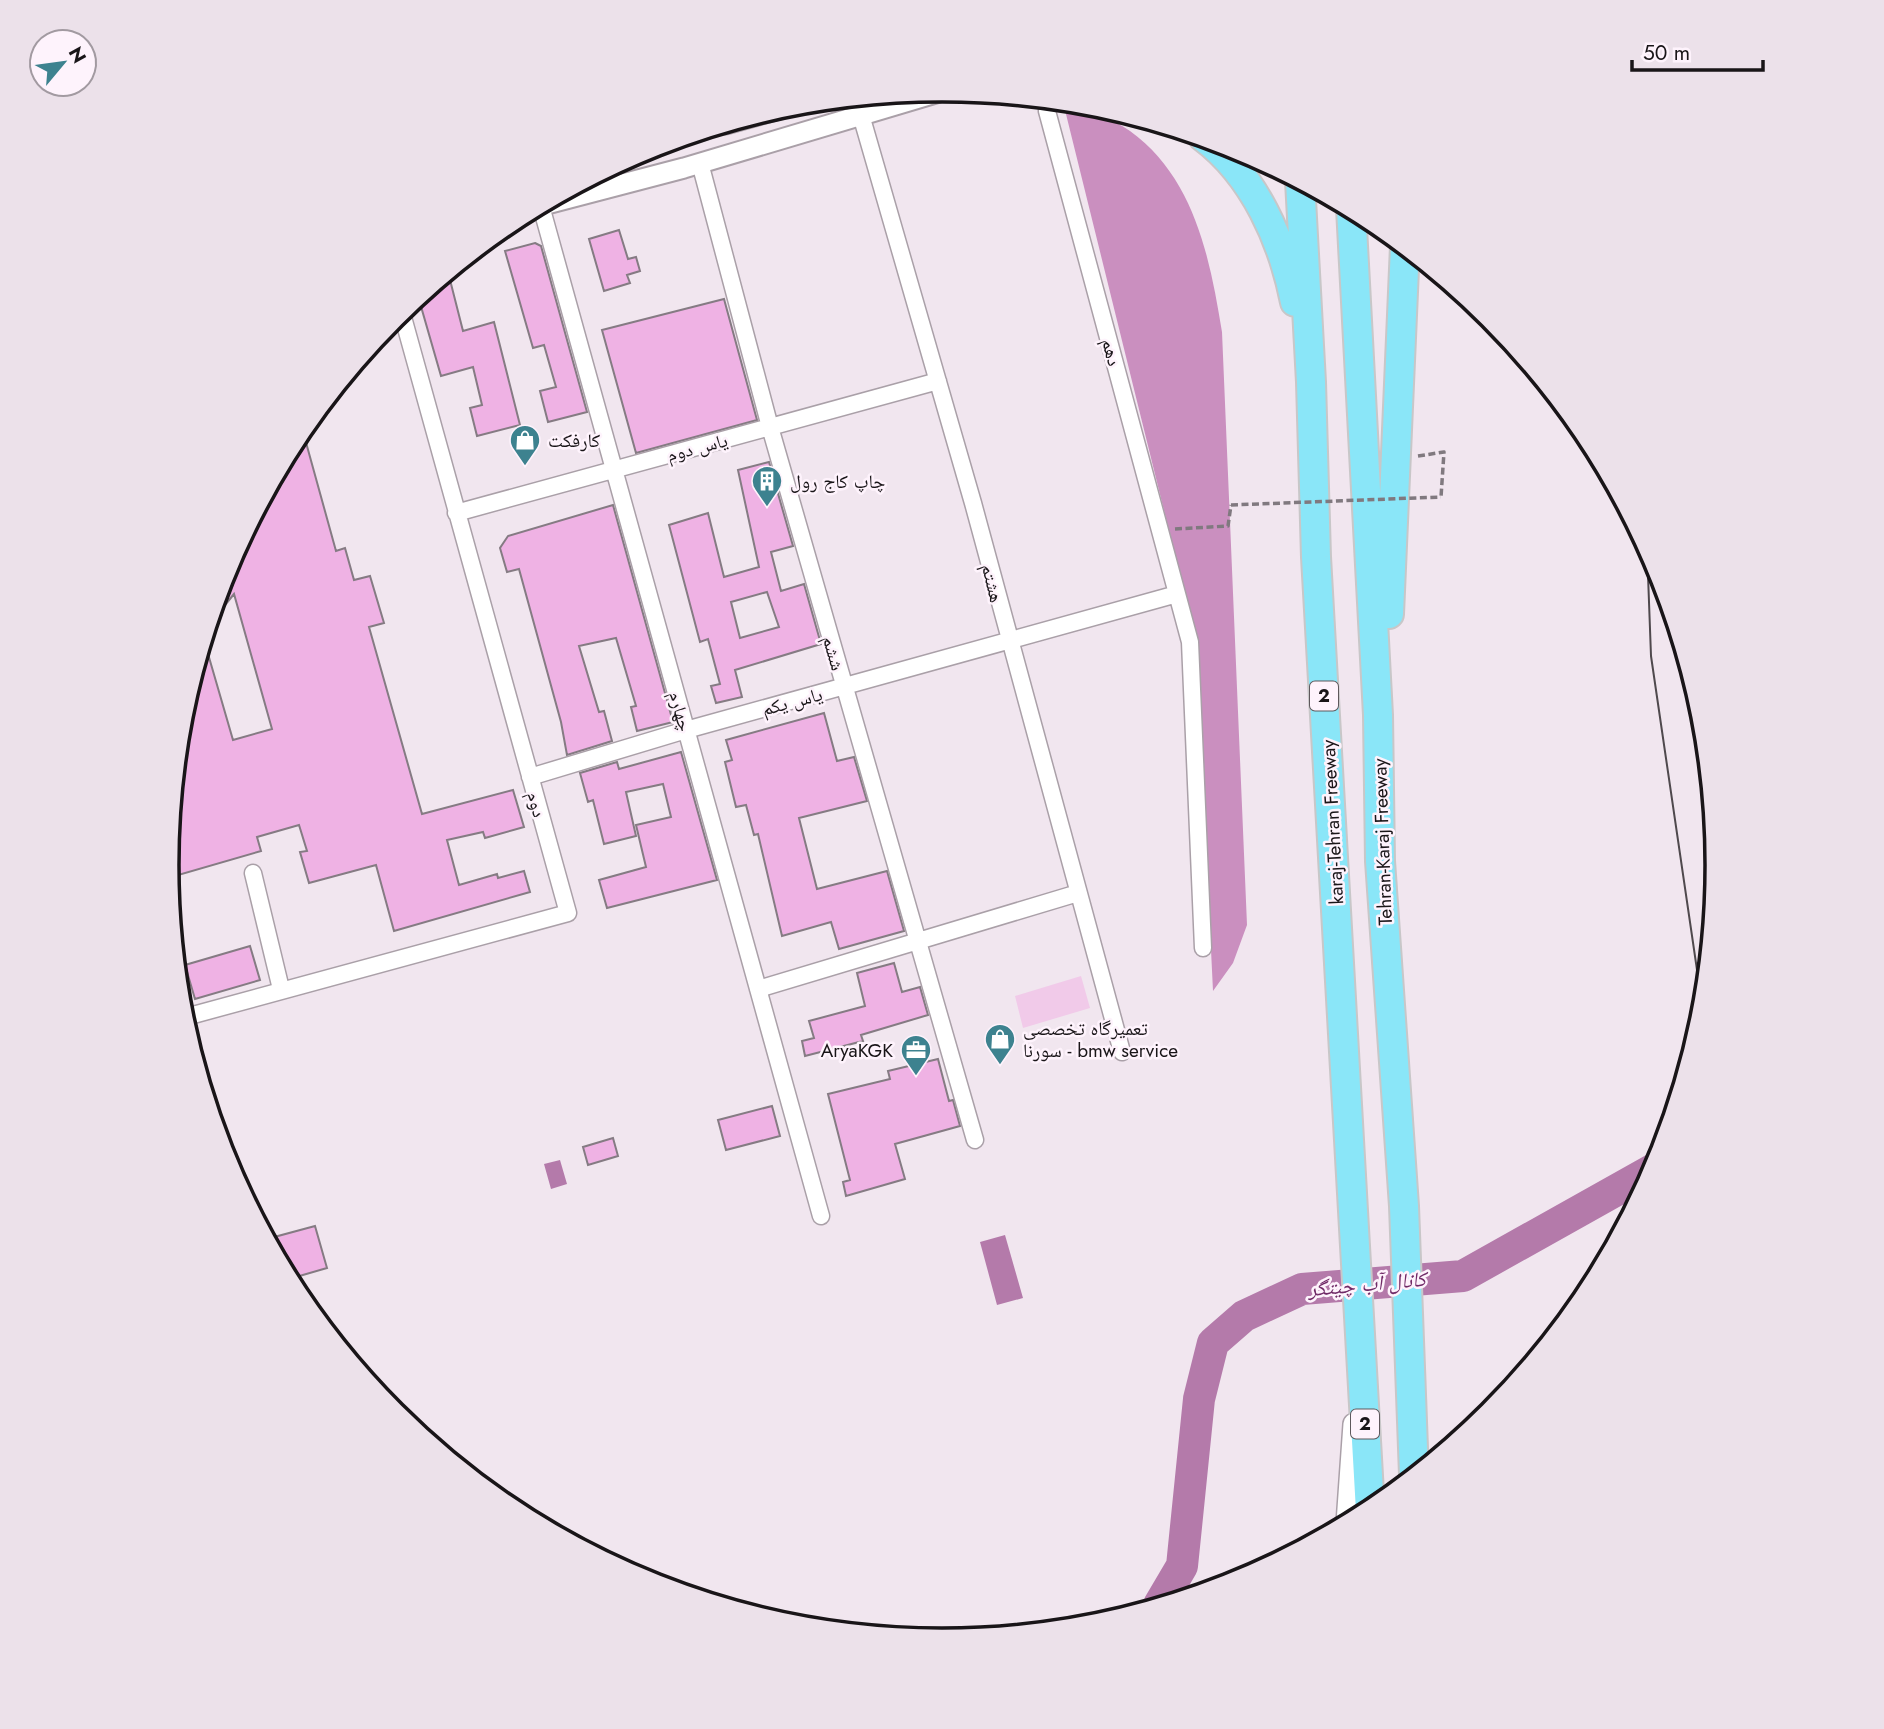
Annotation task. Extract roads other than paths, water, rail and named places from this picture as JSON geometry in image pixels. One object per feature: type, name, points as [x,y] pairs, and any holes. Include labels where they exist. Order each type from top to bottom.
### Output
[{"type":"highway","points":[[1220,155],[1248,184],[1274,231],[1292,284],[1311,382]]},
{"type":"highway","name":"karaj-Tehran Freeway","points":[[1301,192],[1311,382],[1316,557],[1360,1338]]},
{"type":"highway","name":"Tehran-Karaj Freeway","points":[[1352,221],[1378,715],[1380,861],[1404,1206],[1413,1464]]},
{"type":"highway","points":[[1378,715],[1393,545],[1405,258]]},
{"type":"highway","name":"2","points":[[1360,1338],[1369,1497]]},
{"type":"main road","points":[[1349,1509],[1360,1338]]},
{"type":"street","points":[[576,196],[700,163],[903,103]]},
{"type":"street","name":"دهم","points":[[1047,110],[1190,642],[1203,948]]},
{"type":"street","name":"هشتم","points":[[862,115],[938,381],[1122,1052]]},
{"type":"street","name":"ششم","points":[[700,163],[770,427],[975,1140]]},
{"type":"street","name":"چهارم","points":[[541,216],[821,1216]]},
{"type":"street","name":"دوم","points":[[194,1015],[568,913],[404,323]]},
{"type":"street","name":"یاس دوم","points":[[456,513],[938,381]]},
{"type":"street","name":"یاس یکم","points":[[530,777],[686,730],[1177,594]]},
{"type":"street","points":[[253,873],[281,989]]},
{"type":"street","points":[[758,989],[1078,893]]},
{"type":"waterway","name":"کانال آب چیتگر","points":[[1166,1594],[1182,1566],[1199,1399],[1213,1343],[1244,1316],[1302,1289],[1463,1276],[1637,1179]]},
{"type":"tram line","points":[[1648,576],[1651,656],[1697,970]]},
{"type":"place","name":"کارفکت","points":[[525,467]]},
{"type":"place","name":"چاپ کاج رول","points":[[767,508]]},
{"type":"place","name":"تعمیرگاه تخصصی سورنا - bmw service","points":[[1000,1066]]},
{"type":"place","name":"AryaKGK","points":[[916,1077]]}]
